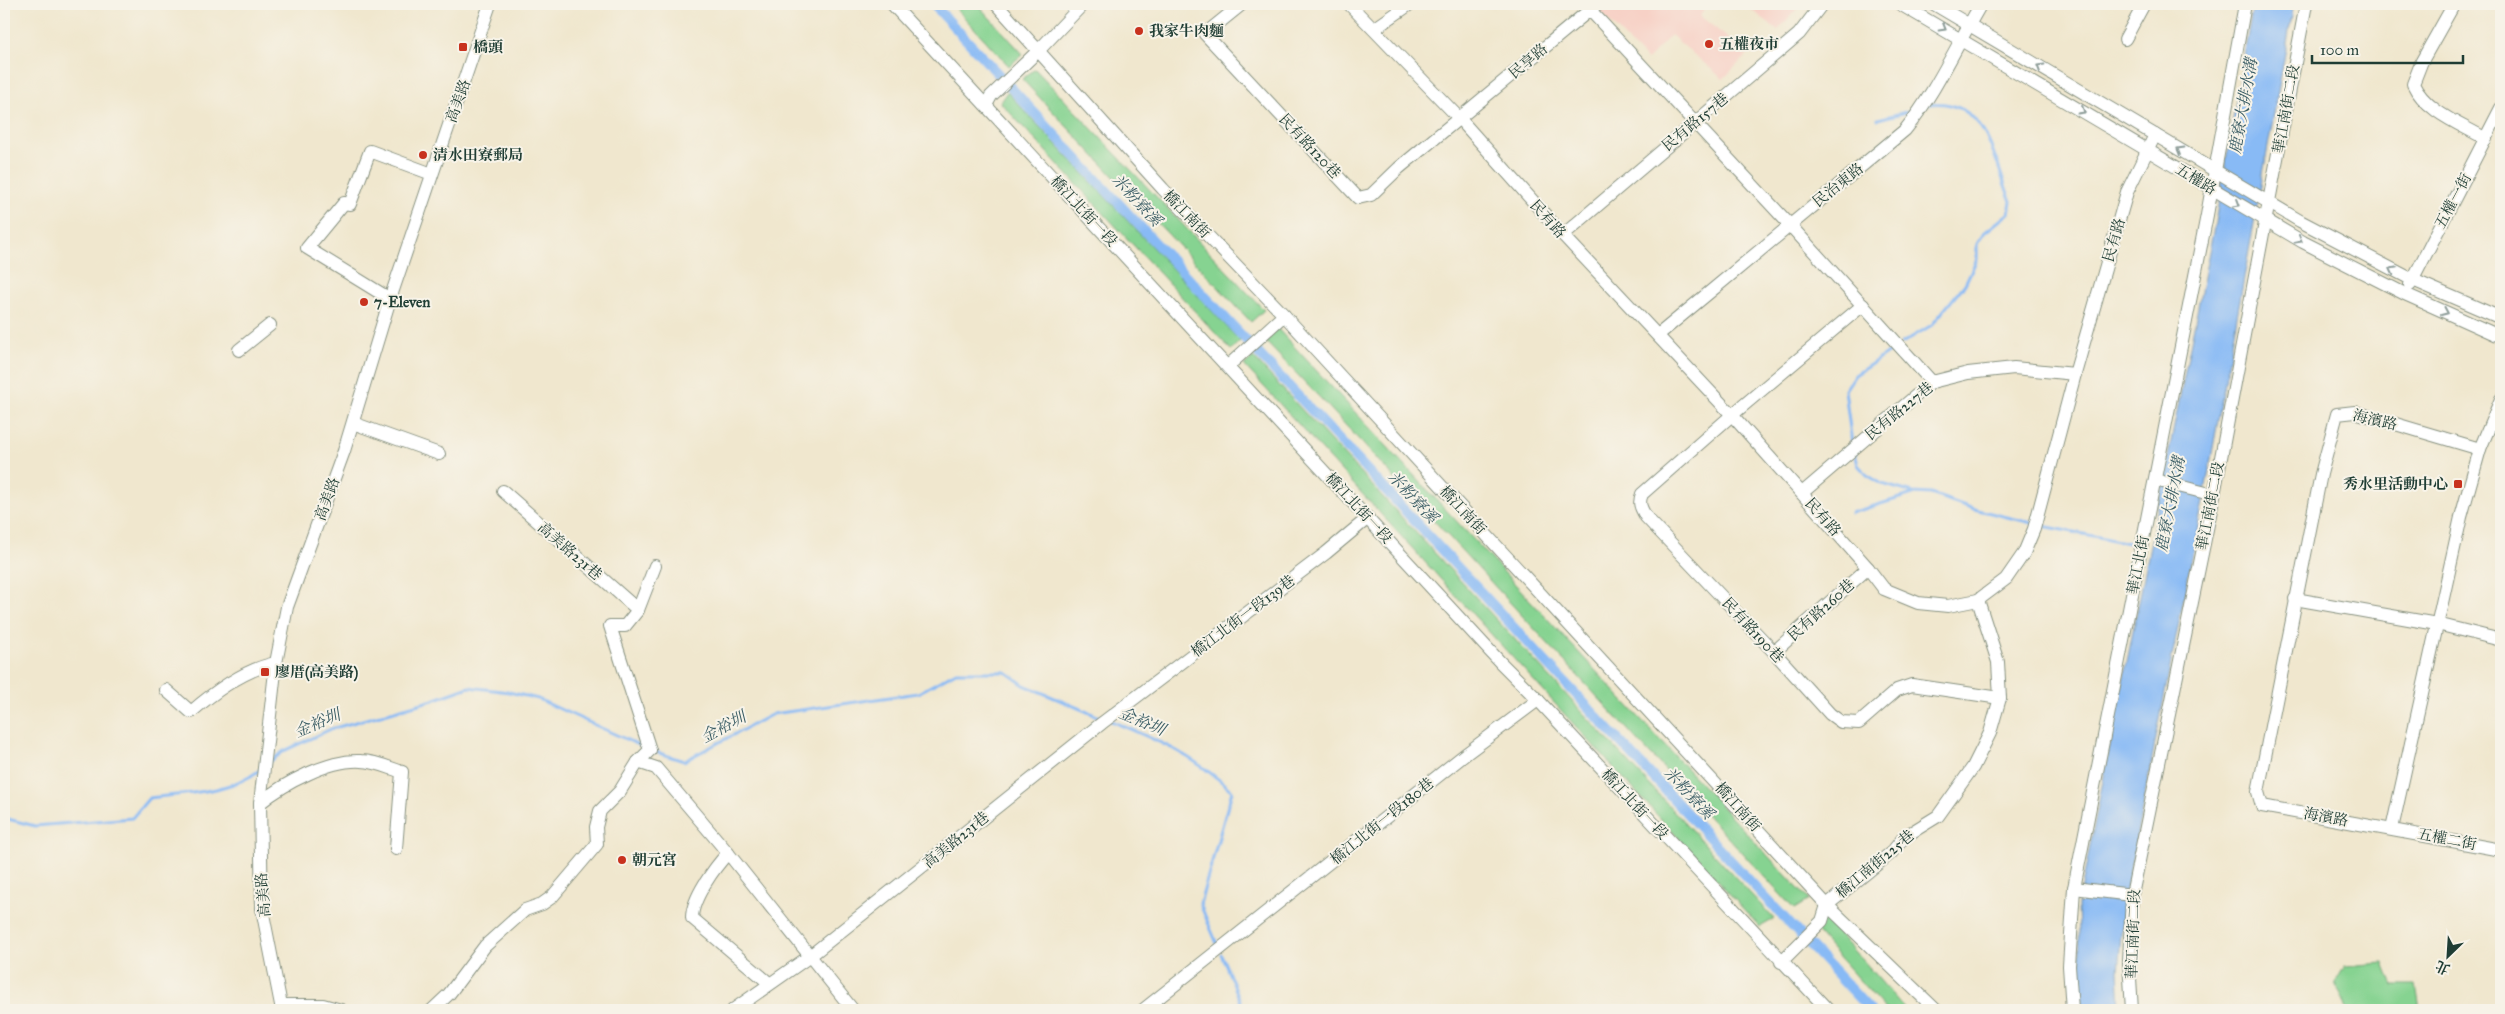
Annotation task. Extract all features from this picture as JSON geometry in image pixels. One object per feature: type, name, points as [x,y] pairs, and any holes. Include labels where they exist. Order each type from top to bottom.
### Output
[{"type":"street","name":"高美路","points":[[282,1008],[262,909],[260,803],[276,663],[287,607],[319,521],[390,299],[490,4]]},
{"type":"street","name":"橋江北街一段","points":[[892,4],[986,105],[1233,362],[1368,518],[1500,662],[1538,700],[1781,962],[1828,1010]]},
{"type":"street","name":"橋江南街","points":[[996,4],[1163,189],[1284,315],[1827,905],[1936,1010]]},
{"type":"street","points":[[986,105],[994,93],[1083,4]]},
{"type":"street","name":"民有路120巷","points":[[1242,4],[1205,34],[1358,198],[1371,195],[1459,118]]},
{"type":"street","name":"民有路","points":[[1349,4],[1459,118],[1562,235],[1732,415],[1868,568],[1884,589],[1918,603],[1948,606],[1978,600],[2006,579],[2024,553],[2034,529],[2074,374],[2127,192],[2155,136]]},
{"type":"street","points":[[1374,29],[1410,4]]},
{"type":"street","name":"民有路157巷","points":[[1562,235],[1799,34],[1822,4]]},
{"type":"street","name":"五權路","points":[[1900,4],[2261,218],[2405,294],[2501,337]]},
{"type":"street","name":"五權路","points":[[1934,4],[2264,200],[2412,280],[2501,318]]},
{"type":"street","name":"民治東路","points":[[1658,335],[1789,224],[1905,130],[1924,107],[1960,38],[1981,4]]},
{"type":"street","points":[[2124,39],[2144,4]]},
{"type":"street","name":"華江北街","points":[[2072,1010],[2069,966],[2077,889],[2218,173],[2245,4]]},
{"type":"street","name":"華江南街二段","points":[[2132,1010],[2129,962],[2130,895],[2210,494],[2264,200],[2306,4]]},
{"type":"street","points":[[2454,4],[2422,61],[2413,84],[2418,95],[2429,106],[2486,139]]},
{"type":"street","points":[[1593,7],[1694,122],[1932,382]]},
{"type":"street","name":"民享路","points":[[1459,118],[1593,7]]},
{"type":"street","name":"五權一街","points":[[2405,294],[2501,108]]},
{"type":"street","points":[[390,299],[307,248],[344,204],[350,204],[370,151],[432,174]]},
{"type":"street","name":"民有路190巷","points":[[1863,306],[1732,415],[1642,494],[1639,502],[1646,517],[1830,714],[1841,722],[1859,723],[1897,690],[1912,686],[2000,698]]},
{"type":"street","points":[[1233,362],[1284,315]]},
{"type":"street","points":[[239,350],[270,324]]},
{"type":"street","name":"民有路227巷","points":[[1802,493],[1932,382],[1968,373],[2014,368],[2074,374]]},
{"type":"street","points":[[2392,828],[2461,517],[2480,449],[2501,399]]},
{"type":"street","name":"海濱路","points":[[2392,828],[2262,806],[2258,792],[2321,474],[2337,414],[2355,412],[2480,449]]},
{"type":"street","points":[[352,422],[439,454]]},
{"type":"street","points":[[2158,481],[2210,494]]},
{"type":"street","name":"高美路231巷","points":[[503,491],[638,610]]},
{"type":"street","name":"橋江北街一段139巷","points":[[1102,723],[1326,553],[1368,518]]},
{"type":"street","points":[[432,1010],[449,994],[485,946],[525,910],[542,904],[552,897],[597,844],[596,827],[600,811],[620,790],[638,762],[650,750],[610,626],[625,626],[638,610],[655,566]]},
{"type":"street","name":"民有路260巷","points":[[1774,652],[1868,568]]},
{"type":"street","points":[[2295,599],[2437,624],[2501,640]]},
{"type":"street","points":[[1978,600],[1998,662],[2000,698]]},
{"type":"street","points":[[166,690],[192,712],[216,690],[263,666],[276,663]]},
{"type":"street","name":"橋江南街225巷","points":[[1781,962],[1822,921],[1827,905],[1892,852],[1904,837],[1938,816],[1973,767],[1990,733],[2000,698]]},
{"type":"street","name":"橋江北街一段180巷","points":[[1143,1010],[1467,753],[1538,700]]},
{"type":"street","name":"高美路231巷","points":[[733,1010],[810,956],[1102,723]]},
{"type":"street","points":[[260,803],[275,791],[336,762],[363,760],[402,772],[396,849]]},
{"type":"street","points":[[638,762],[656,768],[728,853],[853,1010]]},
{"type":"street","name":"五權二街","points":[[2392,828],[2501,850]]},
{"type":"street","points":[[728,853],[715,867],[692,910],[692,918],[769,983]]},
{"type":"street","points":[[2077,889],[2130,895]]},
{"type":"street","points":[[282,1008],[322,1005],[341,1010]]},
{"type":"shaded area","name":"五權夜市","points":[[1604,4],[1708,4],[1700,16],[1748,54],[1723,79],[1671,35],[1647,60],[1597,9]]},
{"type":"shaded area","name":"五權夜市","points":[[1744,4],[1801,4],[1778,30]]},
{"type":"green space","points":[[952,4],[977,4],[1023,54],[1009,66]]},
{"type":"green space","points":[[1035,69],[1264,310],[1251,322],[1022,79]]},
{"type":"green space","points":[[1007,92],[1240,341],[1231,350],[1000,102]]},
{"type":"green space","points":[[1274,325],[1809,900],[1794,909],[1325,403],[1262,338]]},
{"type":"green space","points":[[1253,357],[1774,919],[1760,927],[1244,365]]},
{"type":"green space","points":[[1824,917],[1906,1010],[1886,1010],[1812,927]]},
{"type":"green space","points":[[2384,963],[2393,985],[2416,985],[2420,1010],[2348,1010],[2335,983],[2345,966]]},
{"type":"water","name":"鹿寮大排水溝","points":[[2253,4],[2294,4],[2206,486],[2124,900],[2118,971],[2120,1010],[2082,1010],[2078,906],[2217,212]]},
{"type":"waterway","name":"米粉寮溪","points":[[933,4],[1870,1010]]},
{"type":"waterway","points":[[1902,343],[1932,325],[1965,284],[1977,259],[1977,244],[1984,233],[2009,213],[2011,201],[1992,150],[1985,134],[1976,121],[1964,110],[1948,104],[1929,104]]},
{"type":"waterway","points":[[1878,119],[1914,110]]},
{"type":"waterway","points":[[1852,444],[1845,390],[1855,375],[1895,348]]},
{"type":"waterway","points":[[1855,453],[1858,465],[1867,475],[1882,484],[1913,493],[1931,494],[1974,509],[2032,523]]},
{"type":"waterway","points":[[1851,513],[1913,494]]},
{"type":"waterway","points":[[2038,525],[2139,545]]},
{"type":"waterway","name":"金裕圳","points":[[653,751],[684,761],[773,714],[918,693],[956,672],[1006,672],[1024,685],[1102,718]]},
{"type":"waterway","name":"金裕圳","points":[[268,763],[284,751],[331,729],[433,700],[469,687],[509,692],[538,699],[645,748]]},
{"type":"waterway","name":"金裕圳","points":[[1111,721],[1160,742],[1189,758],[1232,791],[1200,904],[1218,946]]},
{"type":"waterway","name":"金裕圳","points":[[4,818],[35,826],[132,818],[149,798],[221,788],[248,778],[260,770]]},
{"type":"waterway","name":"金裕圳","points":[[1221,954],[1244,1010]]},
{"type":"place","name":"我家牛肉麵","points":[[1139,31]]},
{"type":"place","name":"五權夜市","points":[[1709,44]]},
{"type":"place","name":"橋頭","points":[[463,47]]},
{"type":"place","name":"清水田寮郵局","points":[[423,155]]},
{"type":"place","name":"7-Eleven","points":[[364,302]]},
{"type":"place","name":"秀水里活動中心","points":[[2458,484]]},
{"type":"place","name":"廖厝(高美路)","points":[[265,672]]},
{"type":"place","name":"朝元宮","points":[[622,860]]}]
